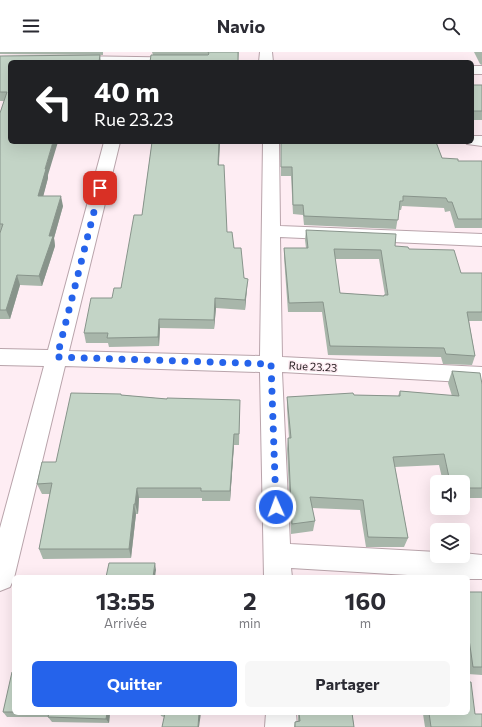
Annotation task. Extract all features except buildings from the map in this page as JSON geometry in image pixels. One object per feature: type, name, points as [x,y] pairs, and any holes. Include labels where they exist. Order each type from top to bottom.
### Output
[{"type":"street","points":[[57,60],[134,58],[168,60]]},
{"type":"street","points":[[0,578],[5,539],[57,357],[111,144]]},
{"type":"street","points":[[270,144],[272,231],[271,364],[277,566],[482,567]]},
{"type":"street","points":[[272,231],[482,240]]},
{"type":"street","name":"Rue 23.23","points":[[0,357],[57,357],[271,364],[482,375]]},
{"type":"street","points":[[281,715],[281,727]]},
{"type":"route","points":[[100,188],[57,357],[271,364],[276,507]]}]
